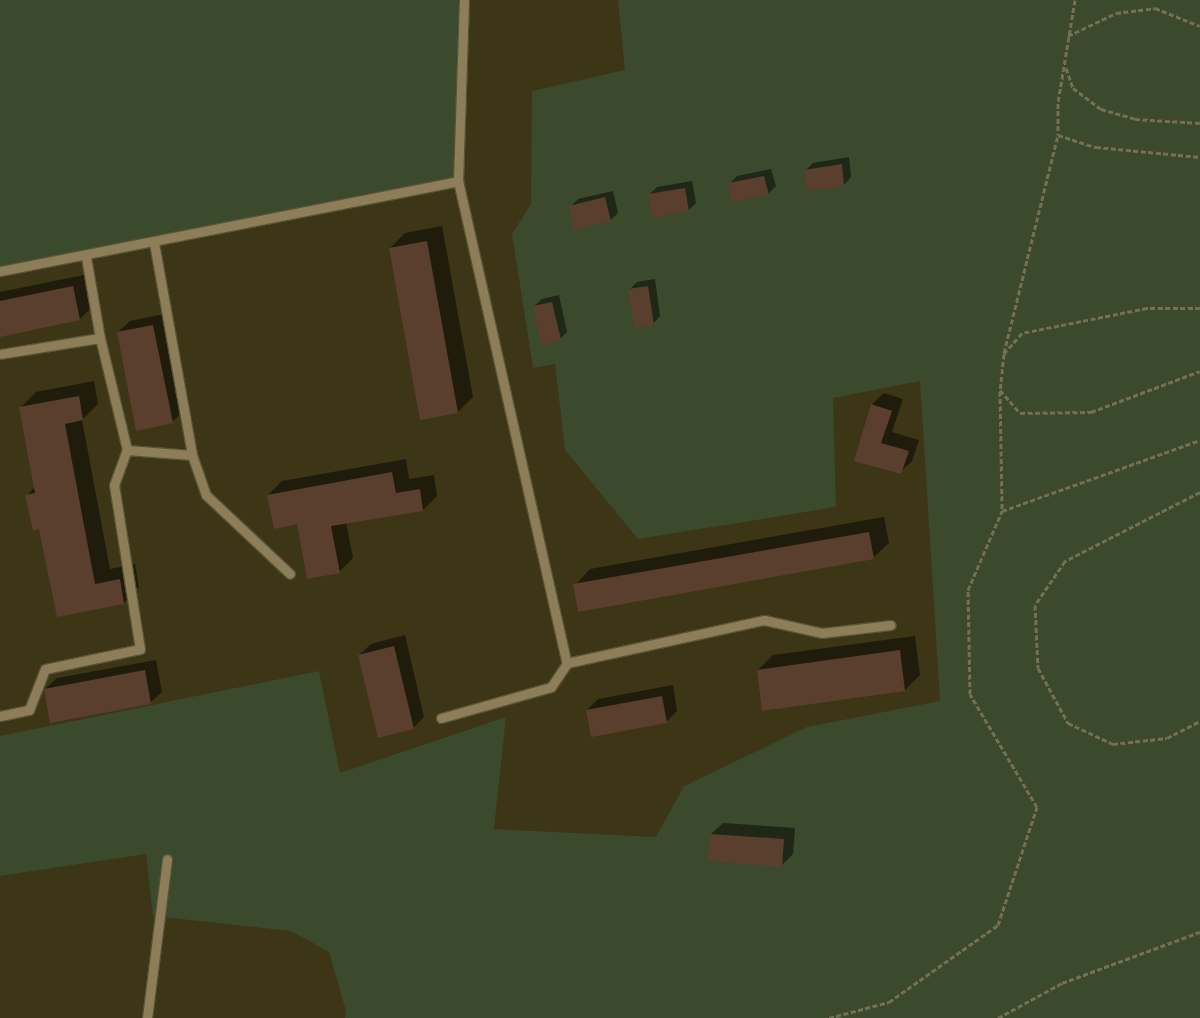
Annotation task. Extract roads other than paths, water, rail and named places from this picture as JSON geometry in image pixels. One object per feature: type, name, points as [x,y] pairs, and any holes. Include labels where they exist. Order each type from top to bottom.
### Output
[{"type":"lane","points":[[464,0],[458,181],[567,663]]},
{"type":"lane","points":[[0,271],[154,243],[458,181]]},
{"type":"lane","points":[[154,243],[192,455],[206,495],[290,574]]},
{"type":"lane","points":[[0,716],[29,710],[45,669],[140,649],[114,485],[127,450],[100,338],[86,256]]},
{"type":"lane","points":[[0,354],[100,338]]},
{"type":"lane","points":[[127,450],[192,455]]},
{"type":"lane","points":[[441,718],[551,687],[567,663],[764,620],[822,633],[891,625]]},
{"type":"lane","points":[[147,1018],[167,859]]}]
